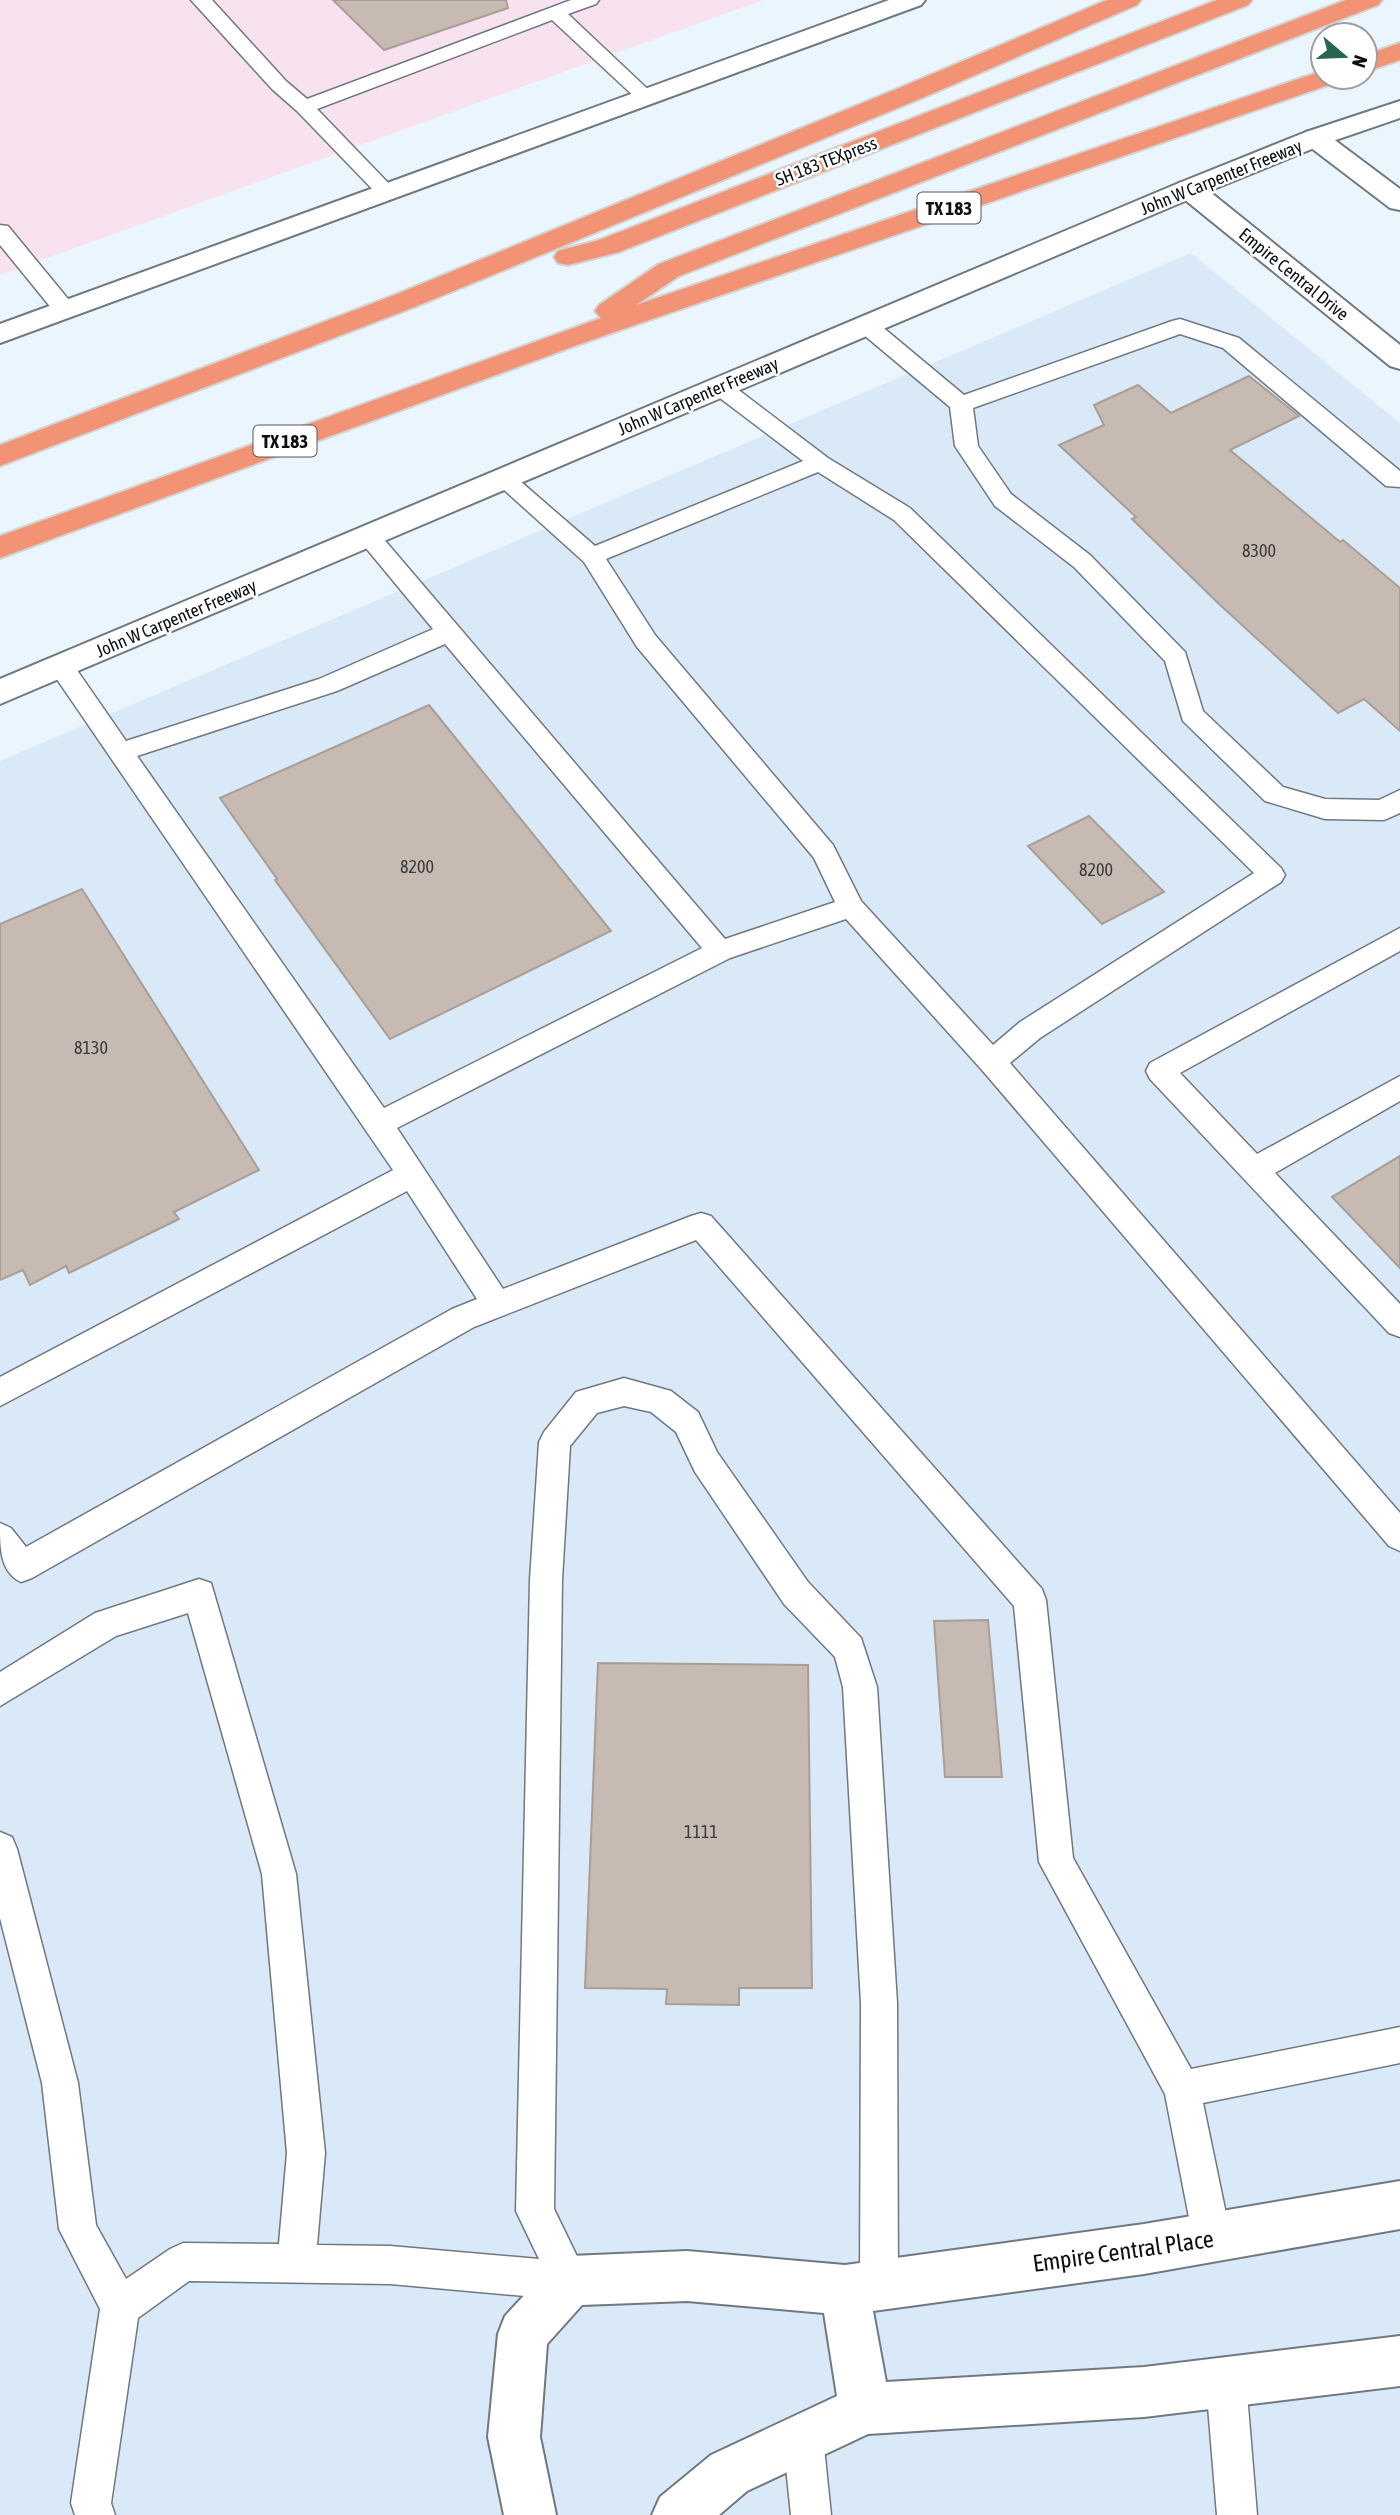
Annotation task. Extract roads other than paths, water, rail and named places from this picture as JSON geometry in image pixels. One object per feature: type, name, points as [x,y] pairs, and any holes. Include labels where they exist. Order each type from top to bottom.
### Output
[{"type":"highway","points":[[0,456],[407,300],[901,97],[1128,0]]},
{"type":"highway","name":"SH 183 TEXpress","points":[[407,300],[609,246],[1239,0]]},
{"type":"highway","points":[[570,338],[669,270],[1368,0]]},
{"type":"highway","points":[[1379,59],[1400,51]]},
{"type":"highway","name":"TX 183","points":[[0,547],[570,338],[1309,84]]},
{"type":"main road","points":[[0,334],[912,0]]},
{"type":"main road","name":"John W Carpenter Freeway","points":[[0,692],[1189,189],[1315,138],[1400,109]]},
{"type":"main road","points":[[1315,138],[1400,202]]},
{"type":"main road","name":"Empire Central Drive","points":[[1189,189],[1400,360]]},
{"type":"main road","name":"Empire Central Place","points":[[570,2281],[687,2276],[862,2288],[1212,2238],[1400,2205]]},
{"type":"main road","points":[[530,2515],[514,2437],[523,2334],[570,2281]]},
{"type":"main road","points":[[862,2288],[865,2410]]},
{"type":"main road","points":[[678,2515],[729,2473],[865,2410],[1144,2392],[1400,2361]]},
{"type":"lane","points":[[201,0],[279,85],[304,107],[386,192]]},
{"type":"lane","points":[[304,107],[589,0]]},
{"type":"lane","points":[[555,12],[646,97]]},
{"type":"lane","points":[[0,232],[65,310]]},
{"type":"lane","points":[[866,325],[961,404],[967,446],[1003,499],[1082,561],[1176,659],[1192,715],[1274,794],[1325,809],[1384,810],[1400,800]]},
{"type":"lane","points":[[961,404],[1180,326],[1231,344],[1398,482]]},
{"type":"lane","points":[[720,387],[820,463],[902,514],[1272,875],[1030,1030],[992,1062]]},
{"type":"lane","points":[[592,556],[820,463]]},
{"type":"lane","points":[[503,479],[592,556],[646,641],[824,852],[850,907],[992,1062],[1400,1536]]},
{"type":"lane","points":[[368,536],[720,951]]},
{"type":"lane","points":[[120,752],[328,685],[449,632]]},
{"type":"lane","points":[[61,666],[379,1124],[497,1305]]},
{"type":"lane","points":[[379,1124],[720,951],[850,907]]},
{"type":"lane","points":[[1400,938],[1160,1071],[1400,1324]]},
{"type":"lane","points":[[1254,1170],[1400,1087]]},
{"type":"lane","points":[[0,1392],[411,1175]]},
{"type":"lane","points":[[0,1538],[22,1567],[463,1318],[701,1225],[1030,1600],[1056,1862],[1182,2089],[1212,2238]]},
{"type":"lane","points":[[570,2281],[535,2210],[547,1566],[555,1442],[587,1402],[624,1392],[660,1401],[687,1422],[706,1462],[796,1593],[849,1649],[860,1687],[879,2003],[862,2288]]},
{"type":"lane","points":[[0,1690],[107,1624],[199,1594],[279,1874],[306,2153],[296,2264]]},
{"type":"lane","points":[[0,1849],[60,2083],[78,2229],[120,2306],[91,2503],[95,2515]]},
{"type":"lane","points":[[1182,2089],[1400,2045]]},
{"type":"lane","points":[[120,2306],[183,2262],[390,2266],[570,2281]]},
{"type":"lane","points":[[1226,2382],[1237,2515]]},
{"type":"lane","points":[[803,2438],[811,2515]]}]
